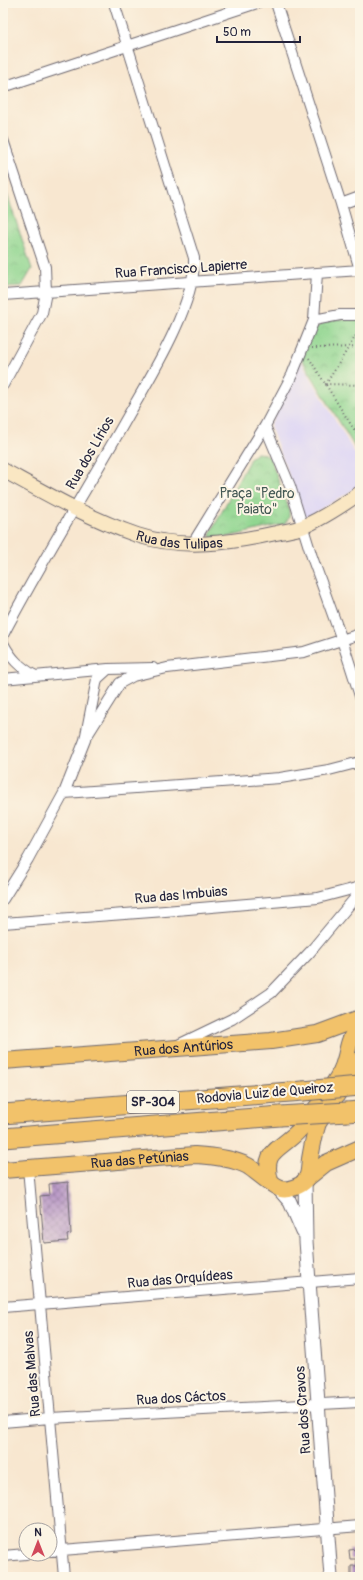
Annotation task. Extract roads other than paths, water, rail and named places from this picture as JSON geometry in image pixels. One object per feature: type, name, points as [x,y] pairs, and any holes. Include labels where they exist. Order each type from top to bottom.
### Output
[{"type":"highway","name":"Rodovia Luiz de Queiroz","points":[[3,1114],[360,1086]]},
{"type":"highway","name":"Rodovia Luiz de Queiroz","points":[[3,1138],[354,1111]]},
{"type":"main road","name":"Rua das Tulipas","points":[[3,470],[74,508],[139,536],[171,542],[205,544],[254,537],[303,527],[339,507],[360,493]]},
{"type":"main road","name":"Rua dos Antúrios","points":[[3,1061],[271,1041],[317,1034],[358,1022]]},
{"type":"main road","points":[[358,1022],[355,1032],[349,1041],[346,1058],[337,1078],[303,1126],[294,1136],[273,1152],[267,1169],[273,1184],[287,1190],[306,1180],[326,1163],[360,1148]]},
{"type":"main road","points":[[306,1180],[310,1168],[314,1134],[318,1123],[360,1060]]},
{"type":"main road","name":"Rua das Petúnias","points":[[3,1170],[194,1155],[214,1156],[233,1160],[248,1166],[273,1184]]},
{"type":"street","name":"Rua dos Lírios","points":[[3,634],[140,395],[176,328],[192,282],[194,258],[114,3]]},
{"type":"street","points":[[3,87],[126,45],[257,3]]},
{"type":"street","points":[[276,3],[341,204],[360,270]]},
{"type":"street","points":[[3,140],[44,267],[46,292],[42,313],[3,385]]},
{"type":"street","points":[[341,204],[360,197]]},
{"type":"street","name":"Rua Francisco Lapierre","points":[[3,295],[360,270]]},
{"type":"street","points":[[193,543],[264,426],[292,375],[314,320],[317,273]]},
{"type":"street","points":[[314,320],[340,315],[360,315]]},
{"type":"street","points":[[264,426],[290,486],[312,557],[342,640],[360,696]]},
{"type":"street","points":[[3,900],[28,859],[64,793],[85,740],[120,683],[133,676],[167,668],[304,652],[360,634]]},
{"type":"street","points":[[3,643],[9,656],[17,664],[35,676]]},
{"type":"street","points":[[3,679],[108,669],[138,667],[167,668]]},
{"type":"street","points":[[108,669],[120,683]]},
{"type":"street","points":[[85,740],[96,679],[108,669]]},
{"type":"street","points":[[64,793],[280,778],[329,770],[360,762]]},
{"type":"street","name":"Rua das Imbuias","points":[[3,923],[318,898],[360,887]]},
{"type":"street","points":[[171,1048],[232,1019],[271,993],[310,952],[360,892]]},
{"type":"street","name":"Rua das Malvas","points":[[28,1168],[64,1577]]},
{"type":"street","name":"Rua dos Cravos","points":[[306,1180],[306,1241],[331,1577]]},
{"type":"street","name":"Rua dos Cravos","points":[[273,1184],[290,1202],[300,1221],[306,1241]]},
{"type":"street","name":"Rua das Orquídeas","points":[[3,1307],[360,1278]]},
{"type":"street","name":"Rua dos Cáctos","points":[[3,1422],[50,1418],[360,1402]]},
{"type":"street","points":[[58,1550],[360,1526]]},
{"type":"street","points":[[3,1556],[18,1555]]},
{"type":"park label","name":"Praça \"Pedro Paiato\"","points":[[257,502]]}]
